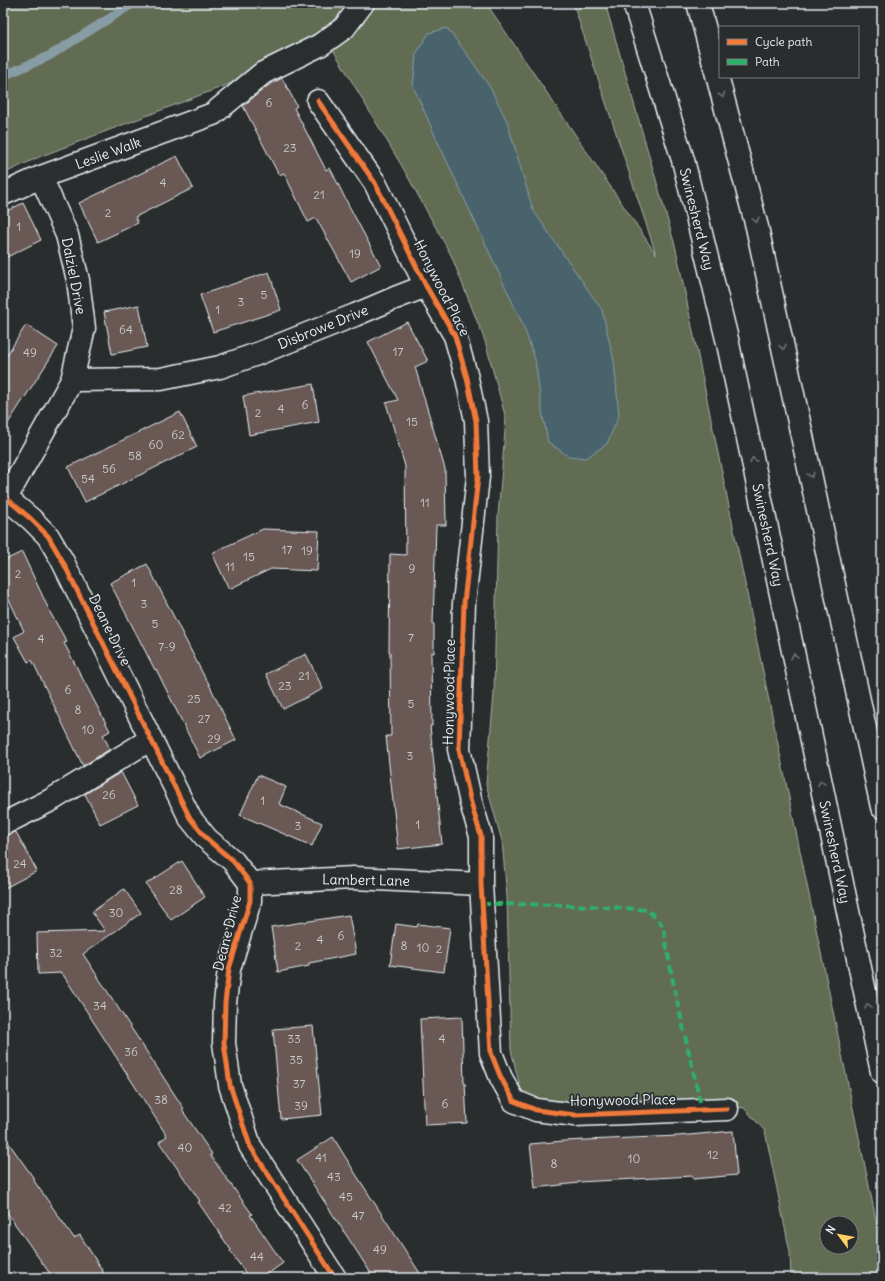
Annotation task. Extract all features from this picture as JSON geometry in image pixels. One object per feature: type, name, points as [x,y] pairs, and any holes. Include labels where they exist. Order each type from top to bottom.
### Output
[{"type":"main road","name":"Leslie Walk","points":[[3,194],[41,177],[213,114],[263,73],[320,45],[344,28],[364,3]]},
{"type":"main road","name":"Swinesherd Way","points":[[634,3],[683,160],[727,339],[882,1072]]},
{"type":"main road","points":[[698,3],[758,227],[882,807]]},
{"type":"main road","name":"Honywood Place","points":[[318,101],[375,183],[426,286],[456,336],[476,421],[478,477],[464,603],[459,748],[471,803],[481,836],[481,884],[491,1053],[501,1078],[514,1101],[536,1110],[575,1115],[727,1109]]},
{"type":"main road","name":"Dalziel Drive","points":[[4,500],[72,380],[84,328],[78,280],[67,234],[41,177]]},
{"type":"main road","name":"Disbrowe Drive","points":[[72,380],[161,379],[220,367],[257,354],[426,286]]},
{"type":"main road","name":"Deane Drive","points":[[4,500],[31,519],[48,536],[62,560],[190,818],[207,840],[233,861],[250,883],[250,901],[229,969],[225,1003],[224,1043],[230,1085],[250,1146],[335,1278]]},
{"type":"main road","points":[[3,824],[51,800],[150,739]]},
{"type":"main road","name":"Lambert Lane","points":[[250,883],[354,878],[481,884]]},
{"type":"green space","points":[[3,3],[486,3],[656,254],[573,3],[605,3],[676,249],[882,1249],[882,1278],[791,1278],[790,1252],[765,1131],[744,1108],[722,1105],[555,1114],[521,1091],[511,1050],[507,897],[502,841],[486,784],[494,694],[498,516],[506,419],[485,341],[451,255],[403,168],[322,31],[237,81],[39,157],[3,174]]},
{"type":"water","points":[[447,28],[491,89],[507,121],[533,210],[602,310],[614,361],[619,415],[607,444],[586,458],[568,456],[548,442],[535,359],[523,325],[413,86],[416,54],[429,33]]},
{"type":"building","points":[[282,78],[297,106],[294,108],[326,170],[330,168],[381,266],[351,282],[316,218],[308,222],[284,173],[279,175],[243,106],[266,87]]},
{"type":"building","points":[[177,156],[193,188],[135,217],[138,223],[98,242],[79,203]]},
{"type":"building","points":[[23,203],[41,240],[3,259],[3,213]]},
{"type":"building","points":[[269,272],[281,310],[213,332],[200,295]]},
{"type":"building","points":[[139,305],[147,347],[112,354],[104,312]]},
{"type":"building","points":[[407,322],[428,361],[415,367],[445,469],[446,525],[436,525],[433,624],[434,653],[431,653],[432,726],[430,726],[442,844],[398,849],[386,736],[391,736],[389,652],[390,554],[406,555],[405,466],[386,403],[398,400],[368,342]]},
{"type":"building","points":[[26,325],[58,346],[3,431],[3,361]]},
{"type":"building","points":[[313,384],[319,422],[249,435],[243,396]]},
{"type":"building","points":[[180,412],[197,447],[85,502],[68,467]]},
{"type":"building","points":[[263,529],[319,531],[317,571],[271,569],[229,589],[212,553]]},
{"type":"building","points":[[22,552],[51,614],[67,642],[64,643],[110,731],[103,735],[110,749],[83,766],[32,660],[28,662],[14,637],[24,631],[3,587],[3,561]]},
{"type":"building","points":[[147,564],[236,740],[200,758],[156,669],[155,670],[110,583]]},
{"type":"building","points":[[306,654],[323,689],[283,709],[266,674]]},
{"type":"building","points":[[121,772],[138,805],[100,824],[85,794]]},
{"type":"building","points":[[258,775],[286,787],[279,804],[322,823],[312,846],[240,815]]},
{"type":"building","points":[[16,832],[37,871],[3,889],[3,836]]},
{"type":"building","points":[[182,861],[205,897],[171,920],[146,884]]},
{"type":"building","points":[[124,889],[141,913],[83,954],[184,1109],[182,1110],[212,1154],[210,1155],[252,1214],[250,1215],[283,1263],[262,1278],[249,1278],[230,1251],[231,1250],[198,1202],[200,1201],[159,1142],[167,1136],[62,973],[38,974],[37,933],[105,931],[92,912]]},
{"type":"building","points":[[349,915],[356,954],[309,963],[309,966],[278,972],[271,927]]},
{"type":"building","points":[[396,924],[417,927],[418,924],[450,928],[444,972],[390,965]]},
{"type":"building","points":[[462,1017],[467,1123],[425,1125],[420,1019]]},
{"type":"building","points":[[313,1026],[322,1115],[281,1119],[273,1029]]},
{"type":"building","points":[[733,1131],[737,1175],[693,1179],[693,1176],[578,1182],[535,1188],[530,1144],[678,1136]]},
{"type":"building","points":[[3,1135],[74,1238],[80,1235],[107,1278],[53,1278],[3,1207]]},
{"type":"building","points":[[333,1137],[423,1278],[374,1278],[297,1160]]},
{"type":"waterway","points":[[3,76],[49,56],[134,3]]},
{"type":"marked path","points":[[482,904],[565,905],[648,910],[663,926],[674,987],[702,1110]]},
{"type":"cycle path","points":[[318,101],[375,183],[426,286],[455,336],[467,378],[476,421],[478,477],[464,603],[459,749],[471,803],[481,836],[481,884],[491,1053],[501,1078],[514,1101],[536,1110],[575,1115],[727,1109]]},
{"type":"cycle path","points":[[6,498],[31,519],[48,536],[62,560],[190,818],[207,839],[233,861],[250,883],[250,901],[229,969],[225,1003],[224,1043],[230,1085],[250,1146],[335,1278]]}]
